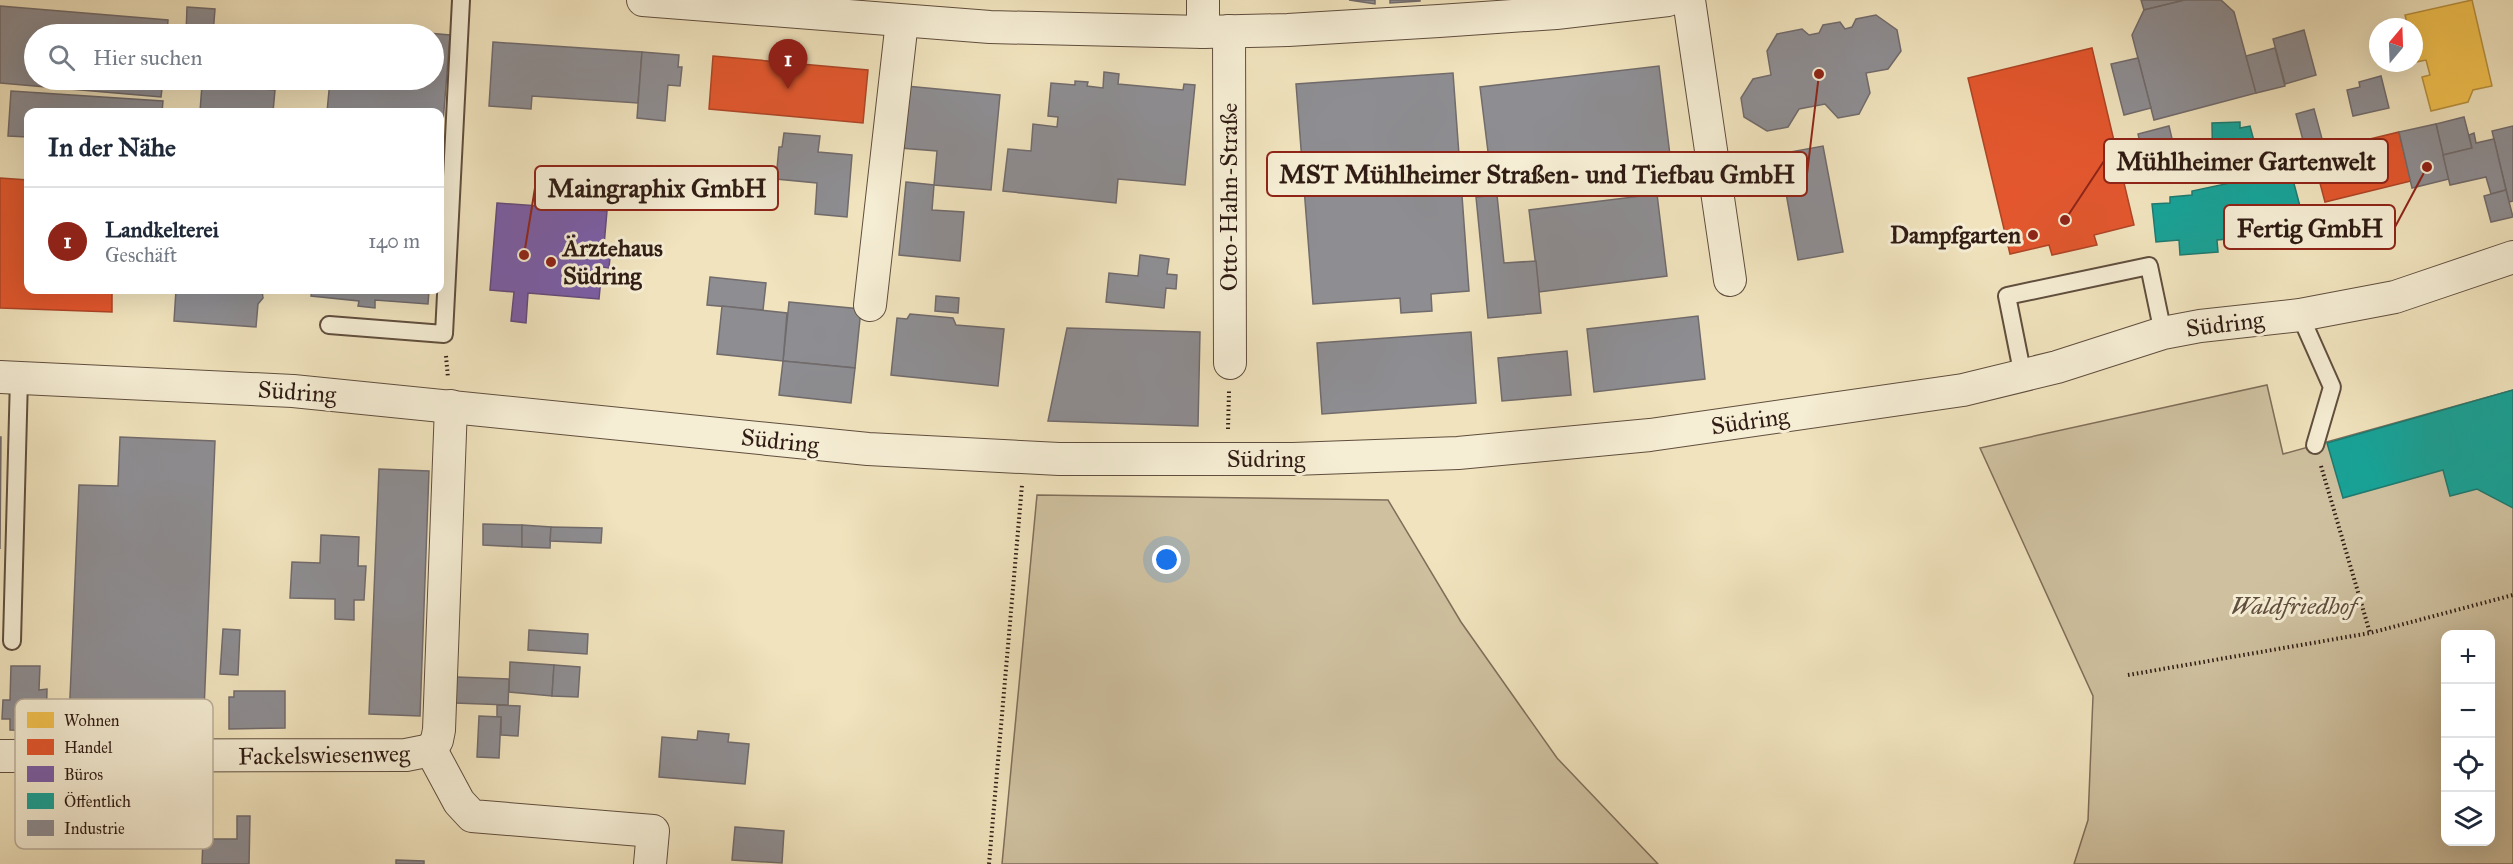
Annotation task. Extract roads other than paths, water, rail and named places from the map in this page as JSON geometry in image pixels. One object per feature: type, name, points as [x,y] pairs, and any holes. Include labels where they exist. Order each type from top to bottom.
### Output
[{"type":"street","points":[[643,0],[990,27],[1216,32],[1556,13],[1668,0]]},
{"type":"street","name":"Otto-Hahn-Straße","points":[[1203,0],[1216,32],[1230,363]]},
{"type":"street","points":[[1689,0],[1730,280]]},
{"type":"street","points":[[870,305],[902,21]]},
{"type":"street","name":"Südring","points":[[10,377],[292,391],[801,444],[1024,457],[1227,459],[1351,458],[1446,454],[1569,443],[1760,420],[1963,390],[2023,376],[2163,333],[2200,326],[2300,315],[2395,297],[2513,256]]},
{"type":"street","name":"Fackelswiesenweg","points":[[213,755],[406,755],[431,750],[437,740],[439,730],[451,406]]},
{"type":"street","name":"Fackelswiesenweg","points":[[431,750],[459,802],[472,816],[653,831],[650,864]]},
{"type":"street","name":"Fackelswiesenweg","points":[[0,756],[15,756]]},
{"type":"lane","points":[[329,325],[444,334],[461,0]]},
{"type":"lane","points":[[2023,376],[2007,296],[2149,266],[2163,333]]},
{"type":"lane","points":[[2300,315],[2332,387],[2315,445]]},
{"type":"lane","points":[[10,377],[12,641]]},
{"type":"place","name":"MST Mühlheimer Straßen- und Tiefbau GmbH","points":[[1819,74]]},
{"type":"place","name":"Landkelterei","points":[[788,89]]},
{"type":"place","name":"Fertig GmbH","points":[[2427,167]]},
{"type":"place","name":"Mühlheimer Gartenwelt","points":[[2065,220]]},
{"type":"place","name":"Dampfgarten","points":[[2033,235]]},
{"type":"place","name":"Maingraphix GmbH","points":[[524,255]]},
{"type":"place","name":"Ärztehaus Südring","points":[[551,262]]},
{"type":"park label","name":"Waldfriedhof","points":[[2294,606]]}]
